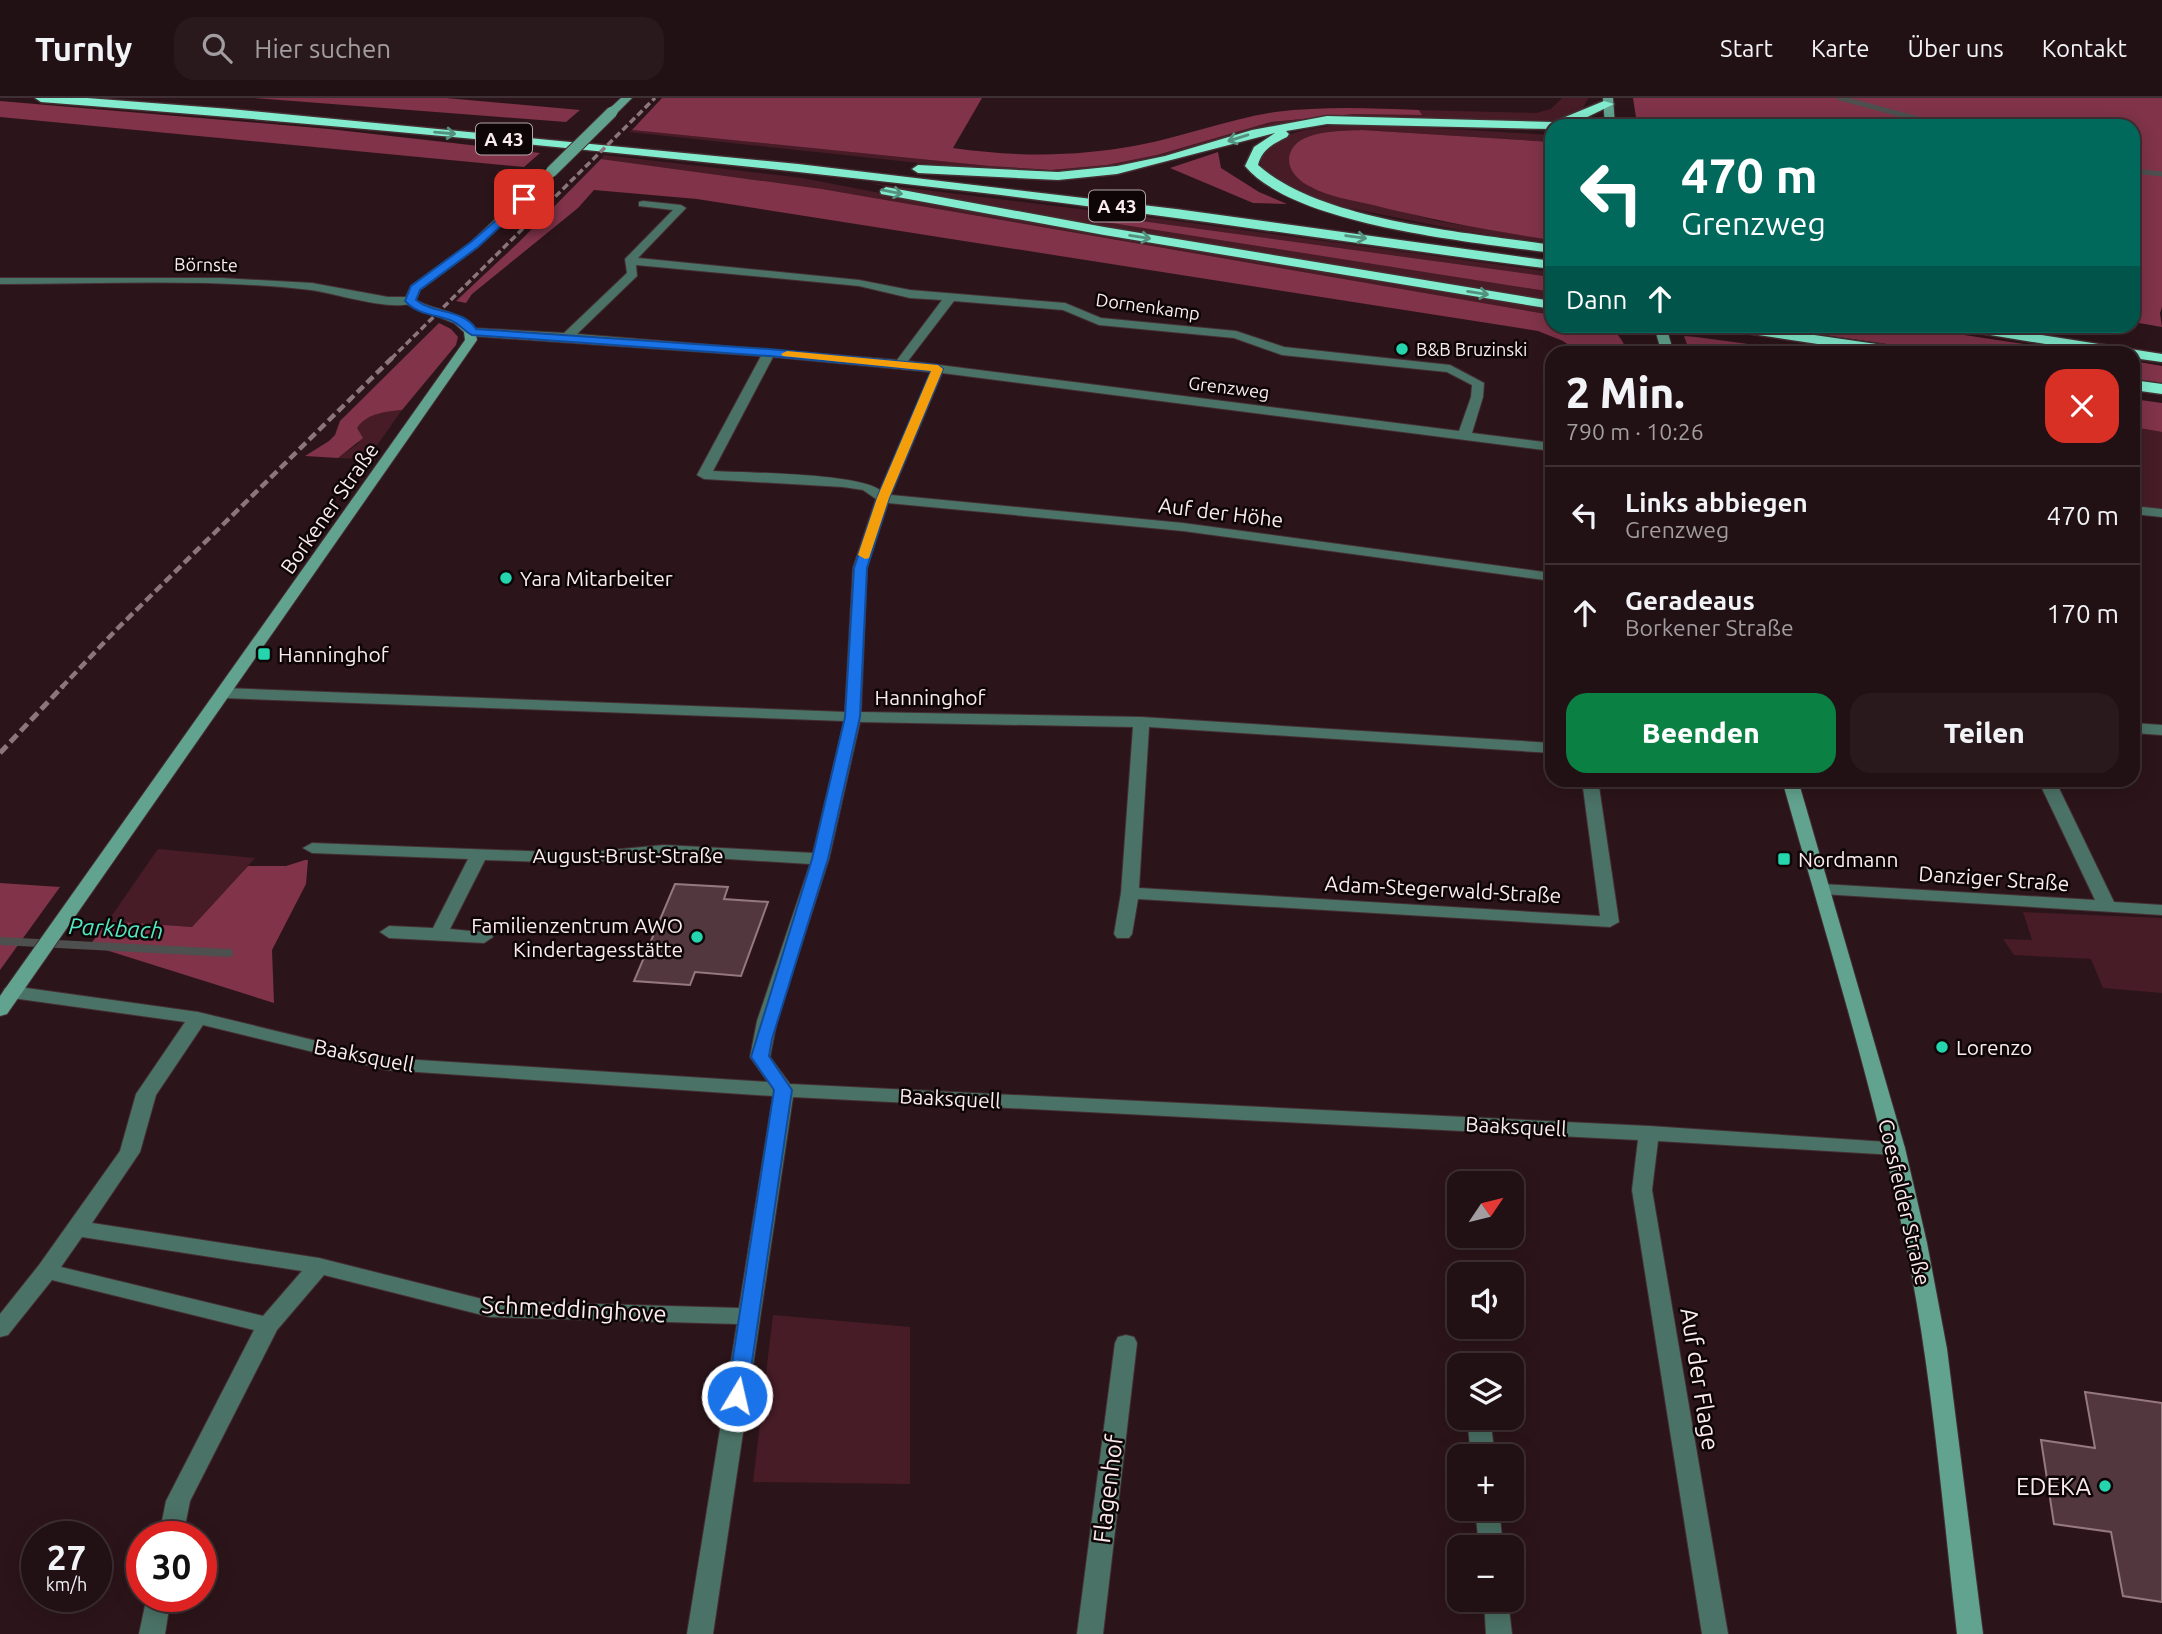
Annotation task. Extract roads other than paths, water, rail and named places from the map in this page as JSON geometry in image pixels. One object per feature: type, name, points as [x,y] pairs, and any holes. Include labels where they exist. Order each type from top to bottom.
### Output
[{"type":"highway","name":"A 43","points":[[41,98],[681,156],[1119,206],[1545,264]]},
{"type":"highway","name":"A 43","points":[[166,98],[633,138],[1545,249]]},
{"type":"highway","points":[[1576,119],[1608,101]]},
{"type":"highway","points":[[868,165],[1058,176],[1117,170],[1168,159],[1252,134],[1326,120],[1545,129]]},
{"type":"highway","points":[[1545,129],[1329,124],[1292,131],[1263,144],[1253,155],[1251,166],[1257,175],[1269,184],[1311,202],[1426,228],[1545,249]]},
{"type":"highway","points":[[681,156],[1104,231],[1545,304]]},
{"type":"highway","points":[[1773,333],[1863,346]]},
{"type":"highway","points":[[2004,333],[2086,346]]},
{"type":"highway","points":[[2096,333],[2162,344]]},
{"type":"highway","points":[[2140,355],[2162,358]]},
{"type":"highway","points":[[2140,386],[2162,389]]},
{"type":"street","points":[[472,332],[469,326],[454,318],[420,309],[410,301],[415,288],[474,245],[627,98]]},
{"type":"street","points":[[1608,101],[1609,119]]},
{"type":"street","points":[[567,337],[633,274],[629,261],[681,208],[643,204]]},
{"type":"street","name":"Dornenkamp","points":[[629,261],[859,283],[910,294],[1065,307],[1099,321],[1236,335],[1282,351],[1450,369],[1478,383],[1477,397],[1464,437]]},
{"type":"street","name":"Börnste","points":[[0,281],[222,281],[312,287],[388,301],[410,301]]},
{"type":"street","points":[[900,364],[950,298]]},
{"type":"street","name":"Grenzweg","points":[[472,332],[769,352],[900,364],[1545,446]]},
{"type":"street","name":"Borkener Straße","points":[[0,1010],[465,351],[472,332]]},
{"type":"street","points":[[769,352],[704,475],[843,483],[867,487],[883,498]]},
{"type":"street","points":[[700,1634],[783,1090],[760,1057],[767,1021],[820,859],[853,717],[860,568],[883,498],[938,369]]},
{"type":"street","name":"Auf der Höhe","points":[[883,498],[1184,527],[1545,576]]},
{"type":"street","points":[[2140,511],[2162,513]]},
{"type":"street","name":"Hanninghof","points":[[223,692],[853,717],[1141,722],[1545,748]]},
{"type":"street","points":[[1122,933],[1130,893],[1141,722]]},
{"type":"street","points":[[2140,728],[2162,730]]},
{"type":"street","name":"Adam-Stegerwald-Straße","points":[[1130,893],[1610,922],[1591,787]]},
{"type":"street","name":"Coesfelder Straße","points":[[1792,787],[1895,1149],[1936,1349],[1970,1634]]},
{"type":"street","points":[[2049,787],[2108,908]]},
{"type":"street","name":"August-Brust-Straße","points":[[312,848],[579,858],[664,850],[820,859]]},
{"type":"street","points":[[439,934],[479,855]]},
{"type":"street","name":"Danziger Straße","points":[[1822,889],[2162,910]]},
{"type":"street","points":[[389,932],[484,937]]},
{"type":"street","name":"Baaksquell","points":[[12,992],[198,1018],[387,1064],[783,1090],[1648,1133],[1895,1149]]},
{"type":"street","points":[[0,1329],[47,1271],[130,1152],[146,1094],[198,1018]]},
{"type":"street","name":"Auf der Flage","points":[[1648,1133],[1642,1191],[1715,1634]]},
{"type":"street","name":"Schmeddinghove","points":[[75,1228],[319,1266],[490,1309],[749,1316]]},
{"type":"street","points":[[174,1521],[178,1501],[268,1325],[319,1266]]},
{"type":"street","points":[[47,1271],[268,1325]]},
{"type":"street","name":"Flagenhof","points":[[1090,1634],[1126,1343]]},
{"type":"street","points":[[152,1634],[156,1612]]},
{"type":"street","points":[[1497,1612],[1499,1634]]},
{"type":"waterway","points":[[1840,98],[1918,119]]},
{"type":"waterway","points":[[2140,172],[2162,174]]},
{"type":"waterway","name":"Parkbach","points":[[0,941],[229,953]]},
{"type":"railway","points":[[391,359],[655,98]]},
{"type":"railway","points":[[61,688],[116,630],[393,357]]},
{"type":"railway","points":[[0,753],[63,686]]},
{"type":"place","name":"B&B Bruzinski","points":[[1402,349]]},
{"type":"place","name":"Yara Mitarbeiter","points":[[506,578]]},
{"type":"place","name":"Hanninghof","points":[[264,654]]},
{"type":"place","name":"Nordmann","points":[[1784,859]]},
{"type":"place","name":"Familienzentrum AWO Kindertagesstätte","points":[[697,937]]},
{"type":"place","name":"Lorenzo","points":[[1942,1047]]},
{"type":"place","name":"EDEKA","points":[[2105,1486]]}]
